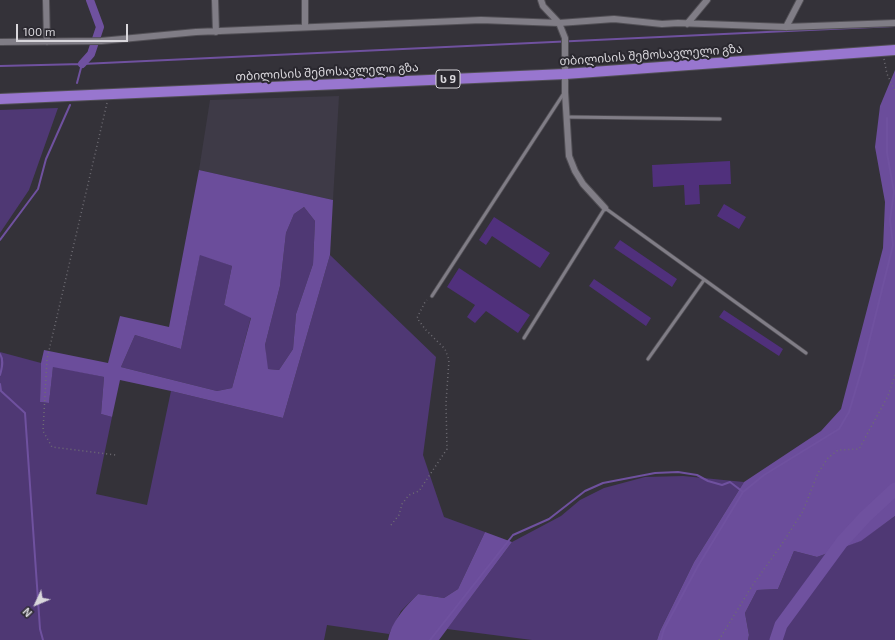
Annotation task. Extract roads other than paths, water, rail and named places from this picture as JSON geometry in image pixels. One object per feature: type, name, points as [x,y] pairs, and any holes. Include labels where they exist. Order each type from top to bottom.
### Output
[{"type":"highway","name":"თბილისის შემოსავლელი გზა","points":[[0,99],[565,74],[895,50]]},
{"type":"street","points":[[46,0],[46,42]]},
{"type":"street","points":[[215,0],[216,32]]},
{"type":"street","points":[[305,0],[305,27]]},
{"type":"street","points":[[541,0],[543,6],[559,22],[565,38],[565,92],[570,156],[575,171],[583,184],[605,208]]},
{"type":"street","points":[[687,24],[707,0]]},
{"type":"street","points":[[786,27],[800,0]]},
{"type":"street","points":[[0,42],[101,41],[305,27],[481,20],[559,22],[614,19],[662,24],[786,27],[895,23]]},
{"type":"lane","points":[[432,296],[565,92]]},
{"type":"lane","points":[[567,117],[720,119]]},
{"type":"lane","points":[[524,338],[605,208],[806,353]]},
{"type":"lane","points":[[648,358],[704,280]]},
{"type":"waterway","points":[[82,64],[91,54],[100,27],[90,0]]},
{"type":"waterway","points":[[0,66],[82,64],[895,26]]},
{"type":"waterway","points":[[77,83],[82,64]]},
{"type":"waterway","points":[[0,240],[38,189],[46,159],[70,105]]},
{"type":"waterway","points":[[661,640],[664,629],[698,566],[743,492],[764,475],[839,429],[849,412],[864,362],[893,245],[890,220],[894,192],[887,153],[887,118]]},
{"type":"waterway","points":[[0,354],[2,361],[0,375]]},
{"type":"waterway","points":[[0,384],[1,391],[25,413],[40,629],[43,640]]},
{"type":"waterway","points":[[430,640],[513,535],[549,519],[585,491],[603,483],[655,473],[678,472],[697,475],[708,481],[722,485],[730,482],[743,492]]},
{"type":"waterway","points":[[776,640],[781,625],[842,542],[865,517],[895,489]]}]
